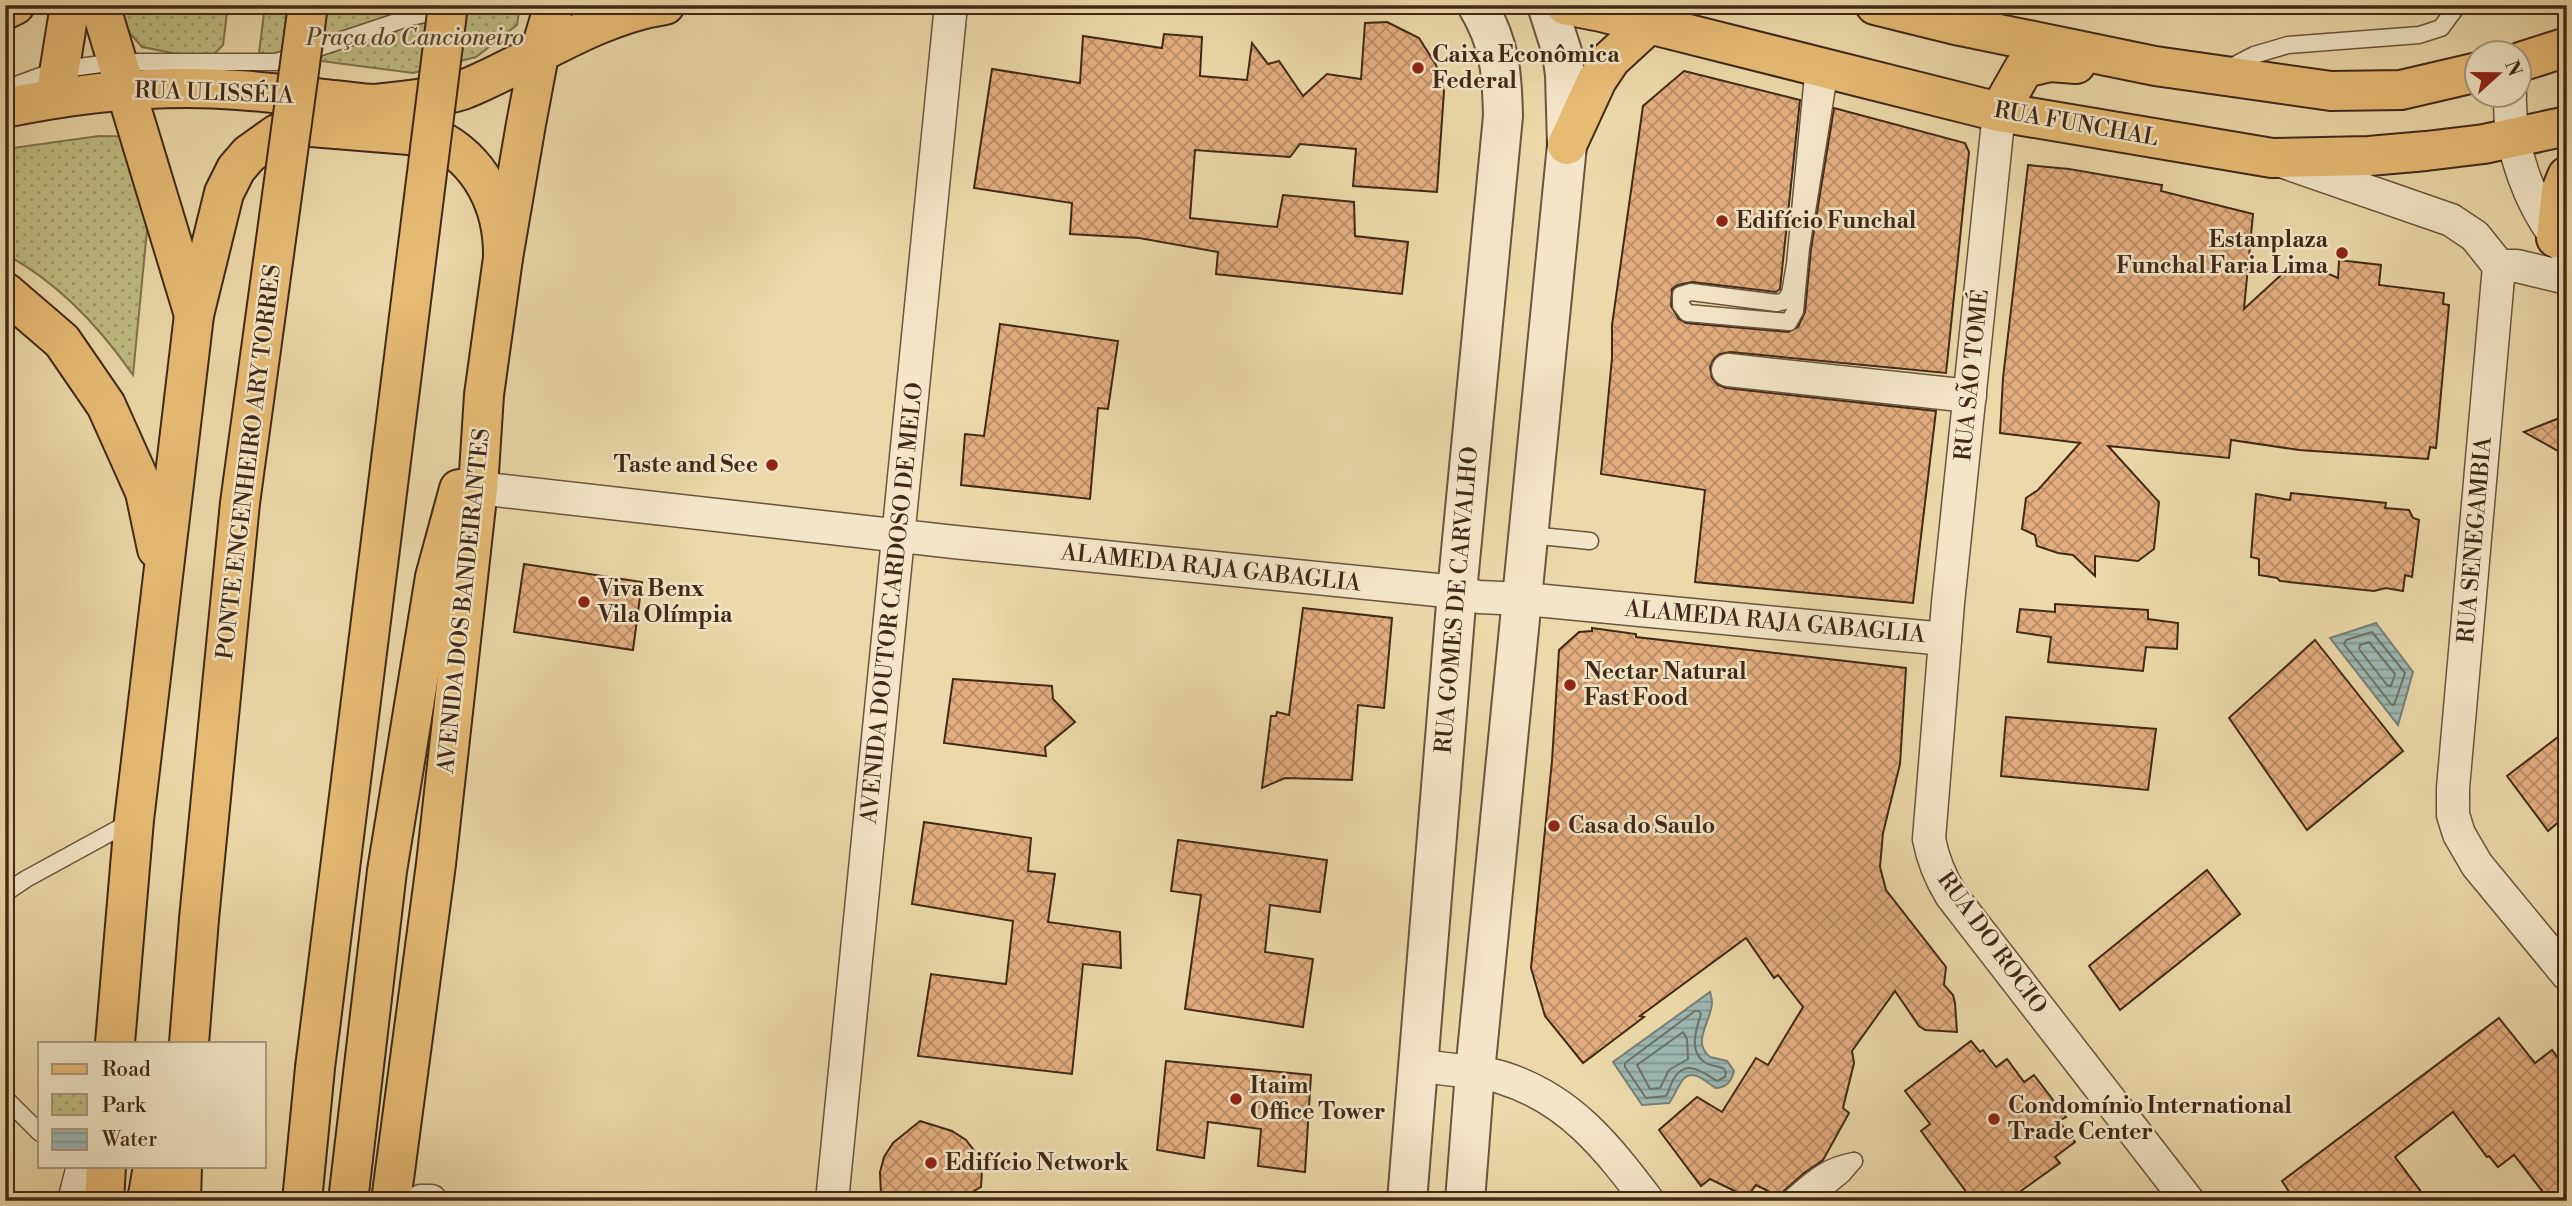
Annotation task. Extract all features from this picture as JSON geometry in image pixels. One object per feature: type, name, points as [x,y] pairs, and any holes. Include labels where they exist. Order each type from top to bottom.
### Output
[{"type":"main road","points":[[5,10],[15,5]]},
{"type":"main road","points":[[56,84],[69,5]]},
{"type":"main road","points":[[100,5],[194,315]]},
{"type":"main road","name":"PONTE ENGENHEIRO ARY TORRES","points":[[192,983],[240,503],[308,5]]},
{"type":"main road","points":[[302,1201],[315,1068],[448,5]]},
{"type":"main road","name":"AVENIDA DOS BANDEIRANTES","points":[[391,1201],[436,864],[478,488],[484,395],[503,258],[539,55],[554,5]]},
{"type":"main road","points":[[539,55],[585,30],[648,8],[665,5]]},
{"type":"main road","name":"RUA FUNCHAL","points":[[1565,5],[1999,112],[2272,158]]},
{"type":"main road","points":[[1875,5],[1964,16],[2155,66],[2330,91],[2401,90],[2464,75]]},
{"type":"main road","points":[[1567,145],[1597,80],[1611,59],[1649,24]]},
{"type":"main road","points":[[2534,57],[2567,47]]},
{"type":"main road","name":"RUA ULISSÉIA","points":[[5,108],[56,84],[121,76],[182,87],[374,104],[461,91],[539,55]]},
{"type":"main road","points":[[1999,112],[2013,85],[2029,66],[2050,62],[2155,66]]},
{"type":"main road","points":[[115,1042],[134,820],[194,315],[224,193],[236,169],[264,142],[299,126],[435,137],[451,145],[474,166],[493,200],[503,237],[503,258]]},
{"type":"main road","points":[[2272,158],[2369,156],[2484,144],[2567,126]]},
{"type":"main road","points":[[2561,244],[2561,191],[2567,176]]},
{"type":"main road","points":[[5,292],[62,341],[106,405],[130,456],[145,492],[154,528],[160,588],[157,637]]},
{"type":"main road","points":[[348,1201],[387,871],[433,590],[484,395]]},
{"type":"main road","points":[[178,1042],[192,983]]},
{"type":"main road","points":[[189,1042],[192,983]]},
{"type":"main road","points":[[88,1168],[104,1201]]},
{"type":"main road","points":[[147,1201],[153,1168]]},
{"type":"main road","points":[[181,1201],[182,1168]]},
{"type":"street","name":"AVENIDA DOUTOR CARDOSO DE MELO","points":[[832,1201],[951,5]]},
{"type":"street","name":"RUA GOMES DE CARVALHO","points":[[1407,1201],[1457,592],[1503,116],[1502,80],[1497,47],[1489,25],[1477,5]]},
{"type":"street","points":[[1465,1201],[1475,1072],[1567,145],[1566,75],[1562,51],[1547,5]]},
{"type":"street","points":[[2511,108],[2513,138],[2537,208],[2561,244]]},
{"type":"street","name":"RUA SÃO TOMÉ","points":[[1945,639],[1999,112]]},
{"type":"street","name":"RUA FUNCHAL","points":[[2272,158],[2451,220],[2475,236],[2499,266]]},
{"type":"street","points":[[2499,266],[2517,266],[2567,278]]},
{"type":"street","name":"RUA SENEGAMBIA","points":[[2499,266],[2453,788],[2453,815],[2459,834],[2477,865],[2567,974]]},
{"type":"street","points":[[1728,370],[1970,396]]},
{"type":"street","name":"ALAMEDA RAJA GABAGLIA","points":[[478,488],[900,536],[1457,592],[1479,597],[1524,598],[1945,639]]},
{"type":"street","name":"RUA DO ROCIO","points":[[1945,639],[1929,820],[1933,859],[1941,878],[2188,1201]]},
{"type":"street","points":[[1418,1064],[1504,1078],[1555,1102],[1585,1124],[1648,1201]]},
{"type":"street","points":[[74,1201],[86,1168]]},
{"type":"street","points":[[421,1201],[431,1201]]},
{"type":"lane","points":[[121,76],[276,62],[411,17],[464,5]]},
{"type":"lane","points":[[2213,76],[2254,55],[2288,45],[2419,35],[2441,28],[2458,5]]},
{"type":"lane","points":[[1822,67],[1795,311],[1790,322],[1687,313],[1681,305],[1681,295],[1691,292],[1777,303],[1784,301],[1790,293],[1822,67]]},
{"type":"lane","points":[[5,89],[56,84]]},
{"type":"lane","points":[[1530,535],[1590,541]]},
{"type":"lane","points":[[5,893],[134,820]]},
{"type":"lane","points":[[5,1098],[38,1131]]},
{"type":"lane","points":[[1787,1201],[1822,1171],[1836,1164],[1854,1161],[1842,1175],[1810,1201]]},
{"type":"green space","points":[[121,5],[228,5],[223,45],[208,60],[142,47],[121,23]]},
{"type":"green space","name":"Praça do Cancioneiro","points":[[265,5],[520,5],[517,25],[476,57],[413,73],[259,53]]},
{"type":"green space","points":[[99,136],[156,137],[133,375],[106,339],[76,307],[43,278],[5,254],[5,149]]},
{"type":"water","points":[[2376,623],[2413,672],[2398,725],[2330,638]]},
{"type":"water","points":[[1710,992],[1711,1010],[1703,1031],[1702,1045],[1710,1057],[1727,1061],[1734,1071],[1730,1081],[1716,1088],[1701,1078],[1689,1075],[1681,1082],[1669,1103],[1642,1105],[1613,1062]]},
{"type":"building","points":[[1387,22],[1419,38],[1436,65],[1444,91],[1437,192],[1353,186],[1356,149],[1300,144],[1290,157],[1195,150],[1190,218],[1277,227],[1283,195],[1354,202],[1355,236],[1408,242],[1402,294],[1216,274],[1218,252],[1139,238],[1070,234],[1072,203],[974,188],[992,69],[1080,83],[1083,36],[1162,48],[1164,34],[1202,37],[1200,76],[1247,80],[1252,43],[1268,64],[1279,61],[1303,96],[1327,74],[1361,79],[1365,23]]},
{"type":"building","points":[[1684,71],[1800,100],[1780,289],[1776,292],[1692,282],[1678,285],[1672,289],[1671,306],[1679,319],[1686,323],[1788,332],[1798,327],[1805,312],[1811,249],[1834,108],[1965,143],[1969,152],[1946,373],[1730,352],[1720,354],[1710,367],[1712,378],[1718,385],[1726,388],[1936,411],[1913,603],[1695,582],[1705,490],[1601,474],[1612,358],[1612,325],[1643,106]]},
{"type":"building","points":[[2028,165],[2162,185],[2161,191],[2253,214],[2244,309],[2292,265],[2308,265],[2338,278],[2339,260],[2381,265],[2379,285],[2444,293],[2443,304],[2449,305],[2436,448],[2430,447],[2428,459],[2299,450],[2231,440],[2229,458],[2108,446],[2159,502],[2154,549],[2138,561],[2095,556],[2095,576],[2073,555],[2037,546],[2035,535],[2022,529],[2026,498],[2038,490],[2080,443],[2000,433],[2003,378]]},
{"type":"building","points":[[1000,324],[1118,341],[1108,409],[1098,408],[1090,499],[961,485],[965,434],[984,436]]},
{"type":"building","points":[[2567,415],[2567,456],[2524,432]]},
{"type":"building","points":[[2291,493],[2386,503],[2385,508],[2409,510],[2413,518],[2419,520],[2412,577],[2405,575],[2403,591],[2386,588],[2374,591],[2280,581],[2259,575],[2259,559],[2251,557],[2256,494],[2290,500]]},
{"type":"building","points":[[524,564],[642,582],[633,650],[514,632]]},
{"type":"building","points":[[2055,604],[2148,610],[2148,619],[2178,623],[2177,649],[2146,647],[2143,671],[2048,662],[2051,637],[2017,632],[2020,609],[2055,612]]},
{"type":"building","points":[[1303,608],[1392,618],[1384,708],[1358,705],[1352,780],[1285,778],[1262,788],[1271,716],[1276,716],[1277,712],[1289,715]]},
{"type":"building","points":[[1592,628],[1636,634],[1636,637],[1906,668],[1900,764],[1883,833],[1880,867],[1886,890],[1946,967],[1944,985],[1953,995],[1957,1032],[1925,1030],[1919,1026],[1895,991],[1852,1051],[1854,1063],[1843,1108],[1849,1113],[1823,1160],[1778,1196],[1756,1185],[1747,1197],[1710,1179],[1701,1186],[1659,1130],[1697,1097],[1722,1112],[1756,1058],[1768,1065],[1803,1007],[1778,975],[1774,978],[1746,938],[1640,1016],[1644,1017],[1583,1063],[1545,1016],[1531,968],[1552,761],[1559,650],[1579,632],[1592,631]]},
{"type":"building","points":[[2315,640],[2403,751],[2307,830],[2229,718]]},
{"type":"building","points":[[953,679],[1052,686],[1053,699],[1075,722],[1045,747],[1046,756],[944,743]]},
{"type":"building","points":[[2006,717],[2156,729],[2148,790],[2001,776]]},
{"type":"building","points":[[2567,730],[2567,815],[2548,831],[2507,776]]},
{"type":"building","points":[[924,822],[1031,838],[1028,871],[1055,874],[1048,922],[1120,932],[1121,968],[1083,964],[1072,1074],[918,1056],[931,974],[1006,984],[1013,921],[912,904]]},
{"type":"building","points":[[1178,840],[1327,860],[1320,912],[1270,905],[1265,952],[1313,959],[1303,1027],[1185,1009],[1201,895],[1171,891]]},
{"type":"building","points":[[2207,870],[2240,914],[2120,1010],[2089,966]]},
{"type":"building","points":[[2499,1018],[2535,1063],[2552,1050],[2567,1070],[2567,1201],[2550,1201],[2514,1155],[2498,1167],[2487,1157],[2453,1112],[2395,1157],[2428,1201],[2295,1201],[2282,1181]]},
{"type":"building","name":"Condomínio International Trade Center","points":[[1971,1041],[1980,1052],[1983,1050],[1996,1067],[2007,1059],[2024,1082],[2034,1075],[2066,1117],[2059,1121],[2075,1142],[2055,1157],[2060,1163],[2007,1201],[1973,1201],[1921,1131],[1930,1124],[1905,1091]]},
{"type":"building","name":"Itaim Office Tower","points":[[1166,1061],[1311,1075],[1305,1172],[1258,1166],[1261,1129],[1208,1122],[1204,1158],[1157,1150]]},
{"type":"building","name":"Edifício Network","points":[[920,1121],[952,1131],[966,1140],[976,1153],[982,1170],[981,1187],[956,1201],[930,1201],[898,1195],[881,1196],[880,1172],[884,1157],[893,1143]]},
{"type":"place","name":"Caixa Econômica Federal","points":[[1418,68]]},
{"type":"place","name":"Edifício Funchal","points":[[1722,221]]},
{"type":"place","name":"Estanplaza Funchal Faria Lima","points":[[2342,253]]},
{"type":"place","name":"Taste and See","points":[[772,465]]},
{"type":"place","name":"Viva Benx Vila Olímpia","points":[[584,602]]},
{"type":"place","name":"Nectar Natural Fast Food","points":[[1570,685]]},
{"type":"place","name":"Casa do Saulo","points":[[1554,826]]},
{"type":"place","name":"Itaim Office Tower","points":[[1236,1099]]},
{"type":"place","name":"Condomínio International Trade Center","points":[[1994,1119]]},
{"type":"place","name":"Edifício Network","points":[[931,1163]]}]
